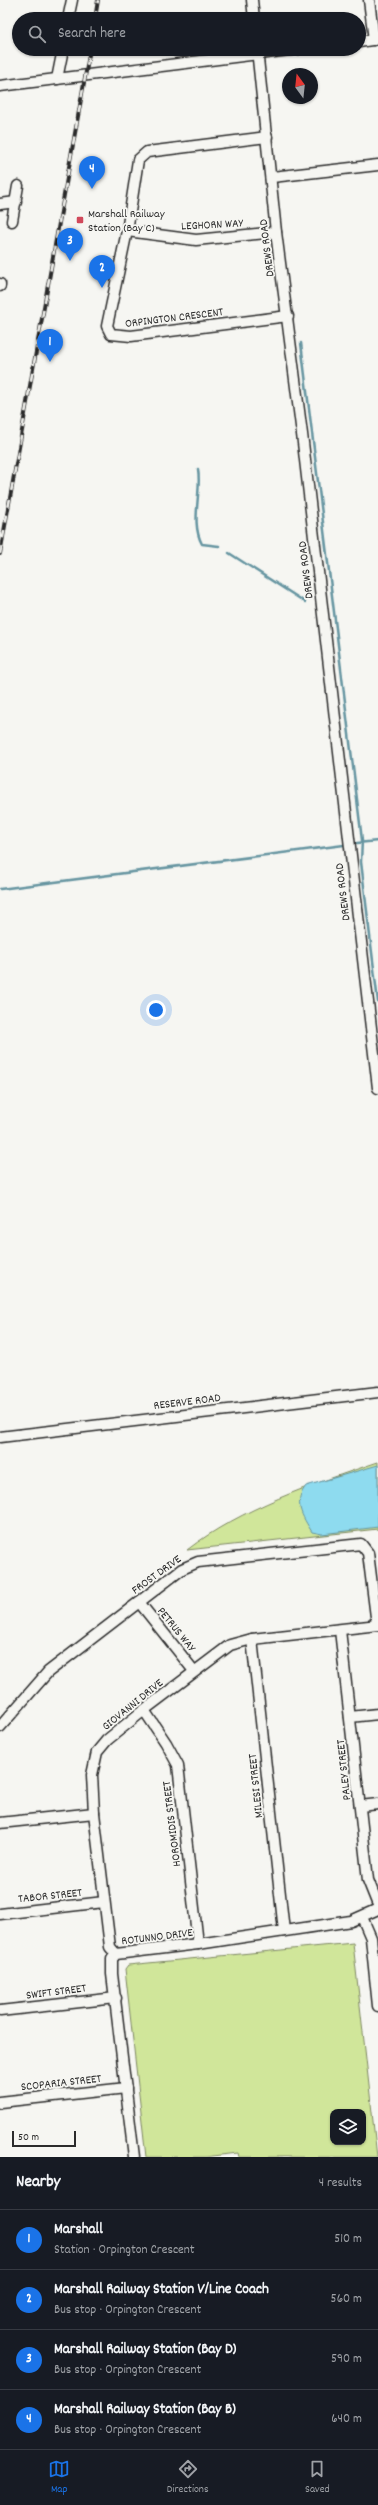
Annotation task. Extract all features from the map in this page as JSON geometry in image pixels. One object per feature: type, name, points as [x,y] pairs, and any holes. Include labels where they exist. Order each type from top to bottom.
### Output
[{"type":"street","points":[[69,12],[72,0]]},
{"type":"street","points":[[252,0],[253,12]]},
{"type":"street","points":[[366,41],[376,40],[369,0]]},
{"type":"street","points":[[57,79],[62,56]]},
{"type":"street","points":[[0,86],[222,56]]},
{"type":"street","name":"DREWS ROAD","points":[[259,56],[272,178],[276,232],[288,316],[378,1088]]},
{"type":"street","name":"ORPINGTON CRESCENT","points":[[267,137],[147,152],[142,155],[138,160],[127,231],[107,326],[111,334],[130,336],[288,316]]},
{"type":"street","points":[[272,178],[378,165]]},
{"type":"street","points":[[12,221],[18,186]]},
{"type":"street","points":[[0,204],[16,202]]},
{"type":"street","name":"LEGHORN WAY","points":[[127,231],[196,240],[276,232]]},
{"type":"street","name":"RESERVE ROAD","points":[[0,1437],[378,1392]]},
{"type":"street","name":"FROST DRIVE","points":[[0,1728],[48,1672],[185,1567],[198,1562],[359,1543],[366,1547],[368,1553],[377,1625]]},
{"type":"street","name":"PETRUS WAY","points":[[139,1602],[194,1671]]},
{"type":"street","name":"GIOVANNI DRIVE","points":[[116,1954],[110,1947],[94,1813],[92,1775],[97,1752],[107,1740],[226,1647],[252,1639],[377,1625]]},
{"type":"street","name":"PALEY STREET","points":[[340,1630],[368,1880],[378,1905]]},
{"type":"street","name":"MILESI STREET","points":[[252,1639],[284,1931]]},
{"type":"street","name":"HOROMIDIS STREET","points":[[144,1710],[178,1765],[198,1944]]},
{"type":"street","points":[[350,1717],[378,1714]]},
{"type":"street","points":[[360,1806],[378,1804]]},
{"type":"street","points":[[0,1823],[94,1813]]},
{"type":"street","name":"TABOR STREET","points":[[0,1914],[104,1902]]},
{"type":"street","name":"ROTUNNO DRIVE","points":[[134,2157],[112,1959],[116,1954],[198,1944],[284,1931],[362,1917],[378,1909]]},
{"type":"street","points":[[362,1917],[370,1938],[378,2006]]},
{"type":"street","name":"SWIFT STREET","points":[[0,2011],[116,1998]]},
{"type":"street","name":"SCOPARIA STREET","points":[[0,2102],[126,2088]]},
{"type":"green space","points":[[378,1462],[378,1529],[187,1550],[230,1522],[278,1498]]},
{"type":"green space","points":[[353,1943],[377,2157],[239,2157],[238,2153],[205,2157],[146,2157],[125,1969],[128,1965]]},
{"type":"water","points":[[378,1465],[378,1527],[322,1534],[312,1532],[300,1509],[300,1498],[306,1486]]},
{"type":"waterway","points":[[301,343],[362,840],[361,862],[378,1002]]},
{"type":"waterway","points":[[198,469],[199,488],[197,526],[199,535],[202,544],[219,546]]},
{"type":"waterway","points":[[229,553],[305,602]]},
{"type":"waterway","points":[[357,843],[378,841]]},
{"type":"waterway","points":[[0,889],[344,845]]},
{"type":"railway","points":[[96,12],[98,0]]},
{"type":"railway","points":[[0,554],[89,56]]},
{"type":"place","name":"Marshall Railway Station (Bay B)","points":[[92,189]]},
{"type":"place","name":"Marshall Railway Station (Bay C)","points":[[80,220]]},
{"type":"place","name":"Marshall Railway Station (Bay D)","points":[[70,261]]},
{"type":"place","name":"Marshall Railway Station V/Line Coach","points":[[102,288]]},
{"type":"place","name":"Marshall","points":[[50,362]]}]
